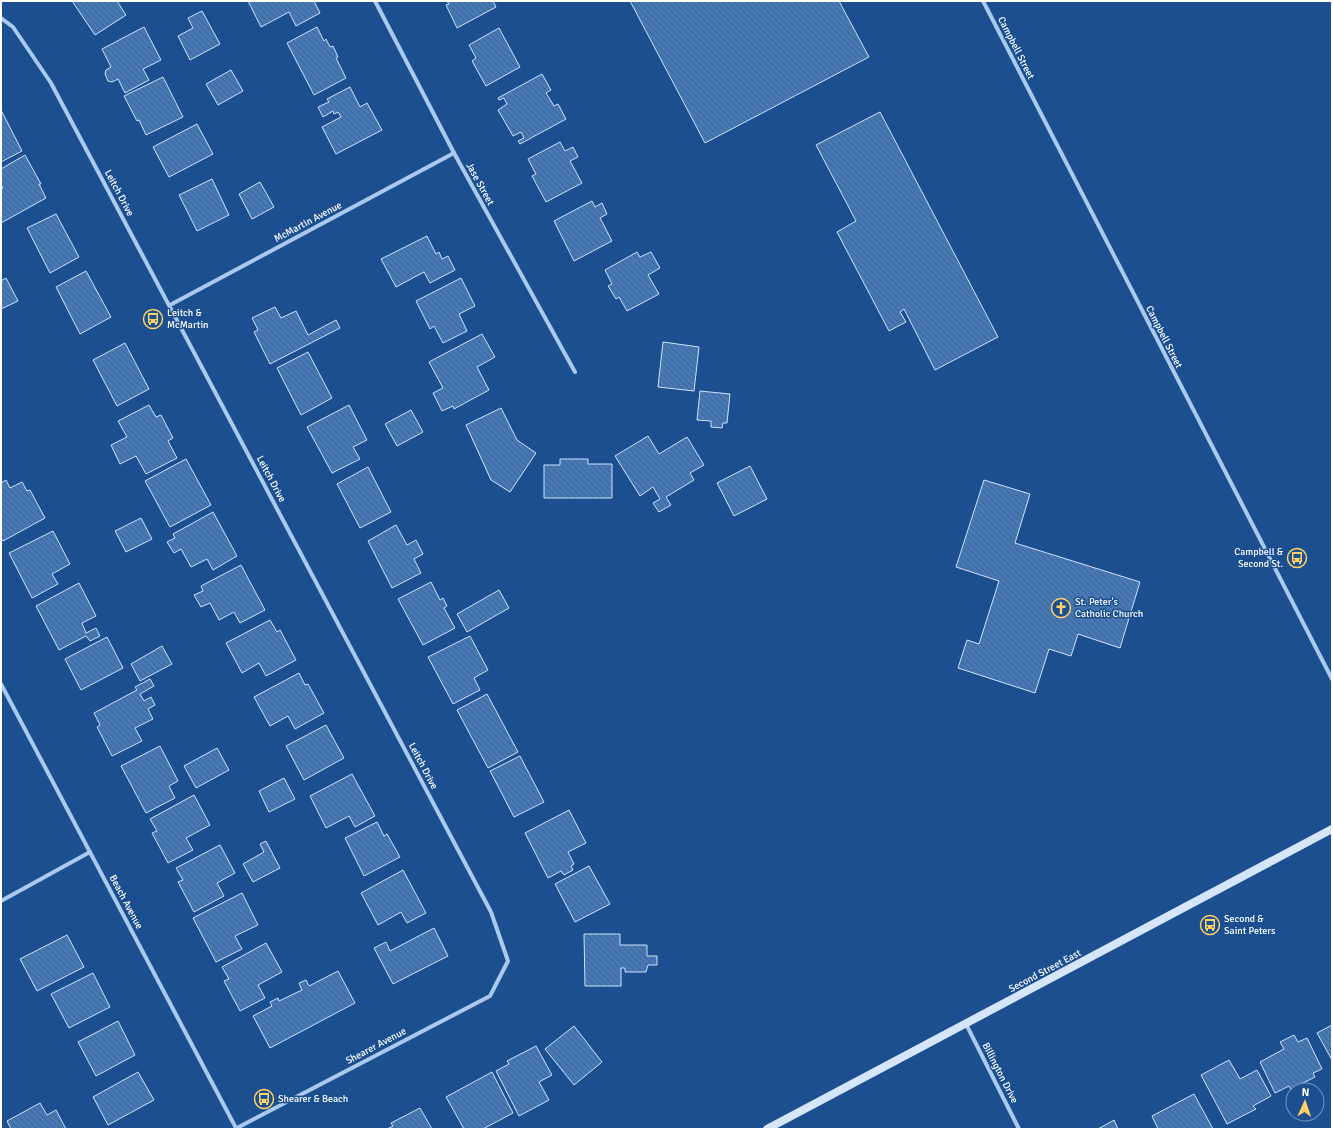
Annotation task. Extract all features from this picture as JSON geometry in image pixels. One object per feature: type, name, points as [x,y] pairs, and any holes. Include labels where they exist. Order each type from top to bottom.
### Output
[{"type":"main road","name":"Second Street East","points":[[767,1129],[1332,829]]},
{"type":"street","name":"Jase Street","points":[[375,1],[454,153],[576,372]]},
{"type":"street","name":"Campbell Street","points":[[983,1],[1332,679]]},
{"type":"street","name":"Leitch Drive","points":[[1,18],[13,27],[51,83],[491,912],[508,960]]},
{"type":"street","name":"McMartin Avenue","points":[[170,305],[454,153]]},
{"type":"street","name":"Beach Avenue","points":[[1,684],[236,1129]]},
{"type":"street","points":[[1,901],[90,852]]},
{"type":"street","name":"Shearer Avenue","points":[[236,1129],[490,996],[508,960]]},
{"type":"street","name":"Billington Drive","points":[[966,1024],[1019,1129]]},
{"type":"building","points":[[72,1],[117,1],[126,15],[95,35]]},
{"type":"building","points":[[248,1],[314,1],[320,13],[296,26],[289,12],[261,27]]},
{"type":"building","points":[[447,1],[493,1],[496,7],[457,28],[446,5],[449,4]]},
{"type":"building","points":[[630,1],[839,1],[869,57],[705,143]]},
{"type":"building","points":[[202,11],[220,44],[190,60],[178,36],[193,28],[188,18]]},
{"type":"building","points":[[144,27],[161,60],[143,69],[149,80],[125,93],[118,79],[112,82],[108,81],[105,74],[106,70],[111,67],[102,49]]},
{"type":"building","points":[[317,27],[324,41],[326,39],[330,47],[333,46],[338,57],[336,58],[346,78],[314,95],[287,43]]},
{"type":"building","points":[[499,28],[520,67],[486,86],[472,61],[476,58],[469,45]]},
{"type":"building","points":[[231,70],[243,91],[218,105],[206,84]]},
{"type":"building","points":[[542,74],[551,90],[546,93],[554,106],[558,104],[566,119],[520,144],[518,141],[524,138],[521,132],[513,136],[498,110],[507,104],[504,98],[499,100],[498,98]]},
{"type":"building","points":[[163,77],[183,117],[146,135],[139,120],[137,121],[124,96]]},
{"type":"building","points":[[350,87],[360,107],[367,103],[382,130],[336,154],[322,127],[341,117],[338,112],[334,114],[333,111],[323,117],[318,107],[329,102],[327,99]]},
{"type":"building","points":[[1,110],[22,151],[1,162]]},
{"type":"building","points":[[880,112],[998,337],[935,370],[904,309],[900,312],[906,322],[889,331],[837,232],[856,221],[816,145]]},
{"type":"building","points":[[197,124],[213,154],[169,177],[153,147]]},
{"type":"building","points":[[560,142],[565,151],[573,147],[578,157],[570,161],[582,183],[546,202],[532,176],[536,174],[528,159]]},
{"type":"building","points":[[25,155],[41,184],[39,184],[46,198],[1,223],[1,189],[3,188],[1,185],[1,169]]},
{"type":"building","points":[[212,179],[229,215],[197,231],[179,195]]},
{"type":"building","points":[[260,182],[274,207],[252,219],[239,194]]},
{"type":"building","points":[[592,201],[595,207],[602,203],[607,214],[600,218],[612,241],[574,261],[554,221]]},
{"type":"building","points":[[56,214],[79,257],[50,273],[27,228]]},
{"type":"building","points":[[427,236],[436,254],[439,252],[442,259],[448,256],[455,270],[430,283],[424,272],[396,287],[381,259]]},
{"type":"building","points":[[637,252],[640,257],[651,252],[660,268],[648,275],[659,294],[627,311],[619,297],[616,299],[608,286],[612,284],[605,270]]},
{"type":"building","points":[[86,271],[111,317],[80,334],[56,287]]},
{"type":"building","points":[[6,278],[18,301],[1,309],[1,281]]},
{"type":"building","points":[[461,278],[475,306],[459,314],[467,331],[443,343],[434,326],[430,329],[416,301]]},
{"type":"building","points":[[275,307],[281,318],[296,311],[308,335],[336,320],[340,328],[270,364],[254,332],[258,330],[252,318]]},
{"type":"building","points":[[482,334],[495,357],[477,367],[489,390],[454,409],[453,406],[442,411],[433,393],[443,388],[429,362]]},
{"type":"building","points":[[663,342],[699,347],[694,391],[658,387]]},
{"type":"building","points":[[125,343],[149,389],[117,406],[93,360]]},
{"type":"building","points":[[308,352],[332,398],[301,415],[277,368]]},
{"type":"building","points":[[700,391],[730,394],[727,423],[723,423],[722,428],[711,427],[711,421],[697,420]]},
{"type":"building","points":[[149,405],[156,417],[161,415],[173,438],[168,441],[177,458],[146,474],[136,456],[120,464],[111,445],[127,437],[118,421]]},
{"type":"building","points":[[349,405],[367,440],[353,447],[360,459],[332,473],[307,427]]},
{"type":"building","points":[[501,408],[517,440],[536,453],[510,492],[491,480],[466,425]]},
{"type":"building","points":[[411,410],[423,432],[397,446],[385,424]]},
{"type":"building","points":[[648,436],[659,454],[687,437],[704,465],[690,473],[694,480],[666,497],[671,505],[659,512],[653,503],[660,499],[653,487],[640,496],[615,456]]},
{"type":"building","points":[[186,459],[211,505],[170,527],[145,481]]},
{"type":"building","points":[[560,459],[588,459],[588,464],[612,464],[612,498],[544,498],[544,465],[560,465]]},
{"type":"building","points":[[750,466],[767,499],[734,516],[717,483]]},
{"type":"building","points":[[368,467],[391,512],[360,528],[337,484]]},
{"type":"building","points":[[6,480],[10,488],[22,482],[27,491],[30,490],[45,518],[3,541],[1,538],[1,483]]},
{"type":"building","name":"St. Peter's Catholic Church","points":[[984,480],[1030,494],[1015,543],[1140,582],[1120,648],[1078,634],[1071,656],[1049,649],[1035,693],[958,668],[967,640],[979,644],[999,581],[956,567]]},
{"type":"building","points":[[213,512],[237,556],[213,570],[207,559],[191,567],[181,549],[174,553],[167,542],[175,538],[173,534]]},
{"type":"building","points":[[141,518],[152,539],[126,552],[115,531]]},
{"type":"building","points":[[396,525],[407,545],[416,540],[423,554],[414,559],[421,573],[392,588],[368,541]]},
{"type":"building","points":[[53,531],[70,564],[52,574],[58,584],[32,598],[9,553]]},
{"type":"building","points":[[241,565],[265,610],[240,623],[234,612],[219,620],[210,603],[201,607],[194,595],[203,591],[201,586]]},
{"type":"building","points":[[431,582],[440,600],[443,598],[447,606],[444,608],[455,628],[423,645],[398,599]]},
{"type":"building","points":[[79,583],[96,616],[82,623],[86,633],[96,628],[100,636],[90,641],[86,636],[59,650],[36,606]]},
{"type":"building","points":[[499,590],[509,608],[467,632],[457,614]]},
{"type":"building","points":[[270,620],[277,632],[280,630],[296,660],[266,676],[259,663],[242,673],[226,643]]},
{"type":"building","points":[[470,636],[488,670],[474,678],[480,690],[453,704],[428,657]]},
{"type":"building","points":[[107,637],[123,668],[81,690],[65,659]]},
{"type":"building","points":[[162,646],[172,664],[140,681],[131,664]]},
{"type":"building","points":[[299,673],[305,685],[308,684],[324,713],[295,729],[288,716],[270,726],[254,697]]},
{"type":"building","points":[[150,679],[154,686],[140,694],[144,701],[151,697],[155,705],[148,709],[153,719],[135,728],[142,741],[112,756],[97,727],[100,725],[94,713],[137,690],[135,687]]},
{"type":"building","points":[[487,694],[518,752],[488,768],[457,710]]},
{"type":"building","points":[[326,725],[344,758],[304,780],[286,746]]},
{"type":"building","points":[[160,746],[178,781],[169,786],[175,798],[146,813],[121,766]]},
{"type":"building","points":[[217,748],[229,770],[196,788],[184,766]]},
{"type":"building","points":[[520,756],[544,802],[514,817],[490,771]]},
{"type":"building","points":[[352,774],[375,816],[355,827],[349,816],[326,828],[310,796]]},
{"type":"building","points":[[284,778],[295,799],[269,812],[259,791]]},
{"type":"building","points":[[194,795],[210,825],[186,838],[193,850],[168,863],[152,833],[157,831],[150,819]]},
{"type":"building","points":[[569,810],[586,843],[568,852],[574,864],[571,866],[573,870],[564,875],[561,871],[548,878],[525,833]]},
{"type":"building","points":[[377,822],[384,836],[387,834],[400,857],[364,876],[345,838]]},
{"type":"building","points":[[266,841],[280,868],[253,882],[243,864],[264,852],[260,844]]},
{"type":"building","points":[[220,845],[235,873],[217,883],[224,896],[194,912],[178,882],[183,880],[176,868]]},
{"type":"building","points":[[589,866],[610,904],[575,922],[555,884]]},
{"type":"building","points":[[403,870],[426,913],[407,923],[401,912],[378,925],[361,893]]},
{"type":"building","points":[[242,893],[258,925],[235,936],[242,949],[216,962],[193,918]]},
{"type":"building","points":[[434,928],[448,956],[393,984],[374,948],[386,942],[390,951]]},
{"type":"building","points":[[584,934],[620,934],[620,945],[647,945],[647,956],[657,956],[657,965],[648,965],[646,972],[625,972],[625,968],[621,968],[621,986],[585,986]]},
{"type":"building","points":[[67,935],[84,967],[37,991],[20,959]]},
{"type":"building","points":[[266,943],[282,972],[258,985],[265,998],[240,1011],[224,981],[229,979],[222,967]]},
{"type":"building","points":[[338,971],[355,1003],[270,1048],[253,1016],[272,1006],[270,1002],[278,998],[279,1001],[302,990],[299,983],[306,980],[309,986]]},
{"type":"building","points":[[93,973],[110,1007],[69,1028],[51,994]]},
{"type":"building","points":[[118,1021],[135,1055],[96,1076],[78,1042]]},
{"type":"building","points":[[1332,1025],[1332,1060],[1317,1033]]},
{"type":"building","points":[[574,1026],[602,1062],[574,1085],[545,1049]]},
{"type":"building","points":[[1294,1035],[1298,1042],[1307,1038],[1322,1069],[1313,1073],[1315,1077],[1305,1082],[1285,1082],[1285,1088],[1275,1093],[1260,1062],[1284,1049],[1280,1042]]},
{"type":"building","points":[[536,1046],[552,1075],[539,1082],[549,1100],[519,1116],[496,1071],[509,1064],[507,1061]]},
{"type":"building","points":[[1229,1060],[1240,1079],[1257,1070],[1271,1096],[1253,1106],[1256,1109],[1227,1124],[1201,1075]]},
{"type":"building","points":[[138,1072],[154,1100],[108,1125],[93,1097]]},
{"type":"building","points":[[492,1072],[513,1113],[483,1129],[464,1129],[446,1097]]},
{"type":"building","points":[[1194,1094],[1213,1129],[1158,1129],[1152,1116]]},
{"type":"building","points":[[40,1103],[47,1115],[56,1110],[66,1129],[11,1129],[7,1121]]},
{"type":"building","points":[[420,1108],[432,1129],[387,1129],[393,1126],[391,1123]]},
{"type":"building","points":[[1114,1120],[1118,1129],[1098,1129]]},
{"type":"place","name":"Leitch & McMartin","points":[[153,319]]},
{"type":"place","name":"Campbell & Second St.","points":[[1297,558]]},
{"type":"place","name":"St. Peter's Catholic Church","points":[[1061,608]]},
{"type":"place","name":"Second & Saint Peters","points":[[1210,925]]},
{"type":"place","name":"Shearer & Beach","points":[[264,1099]]}]
